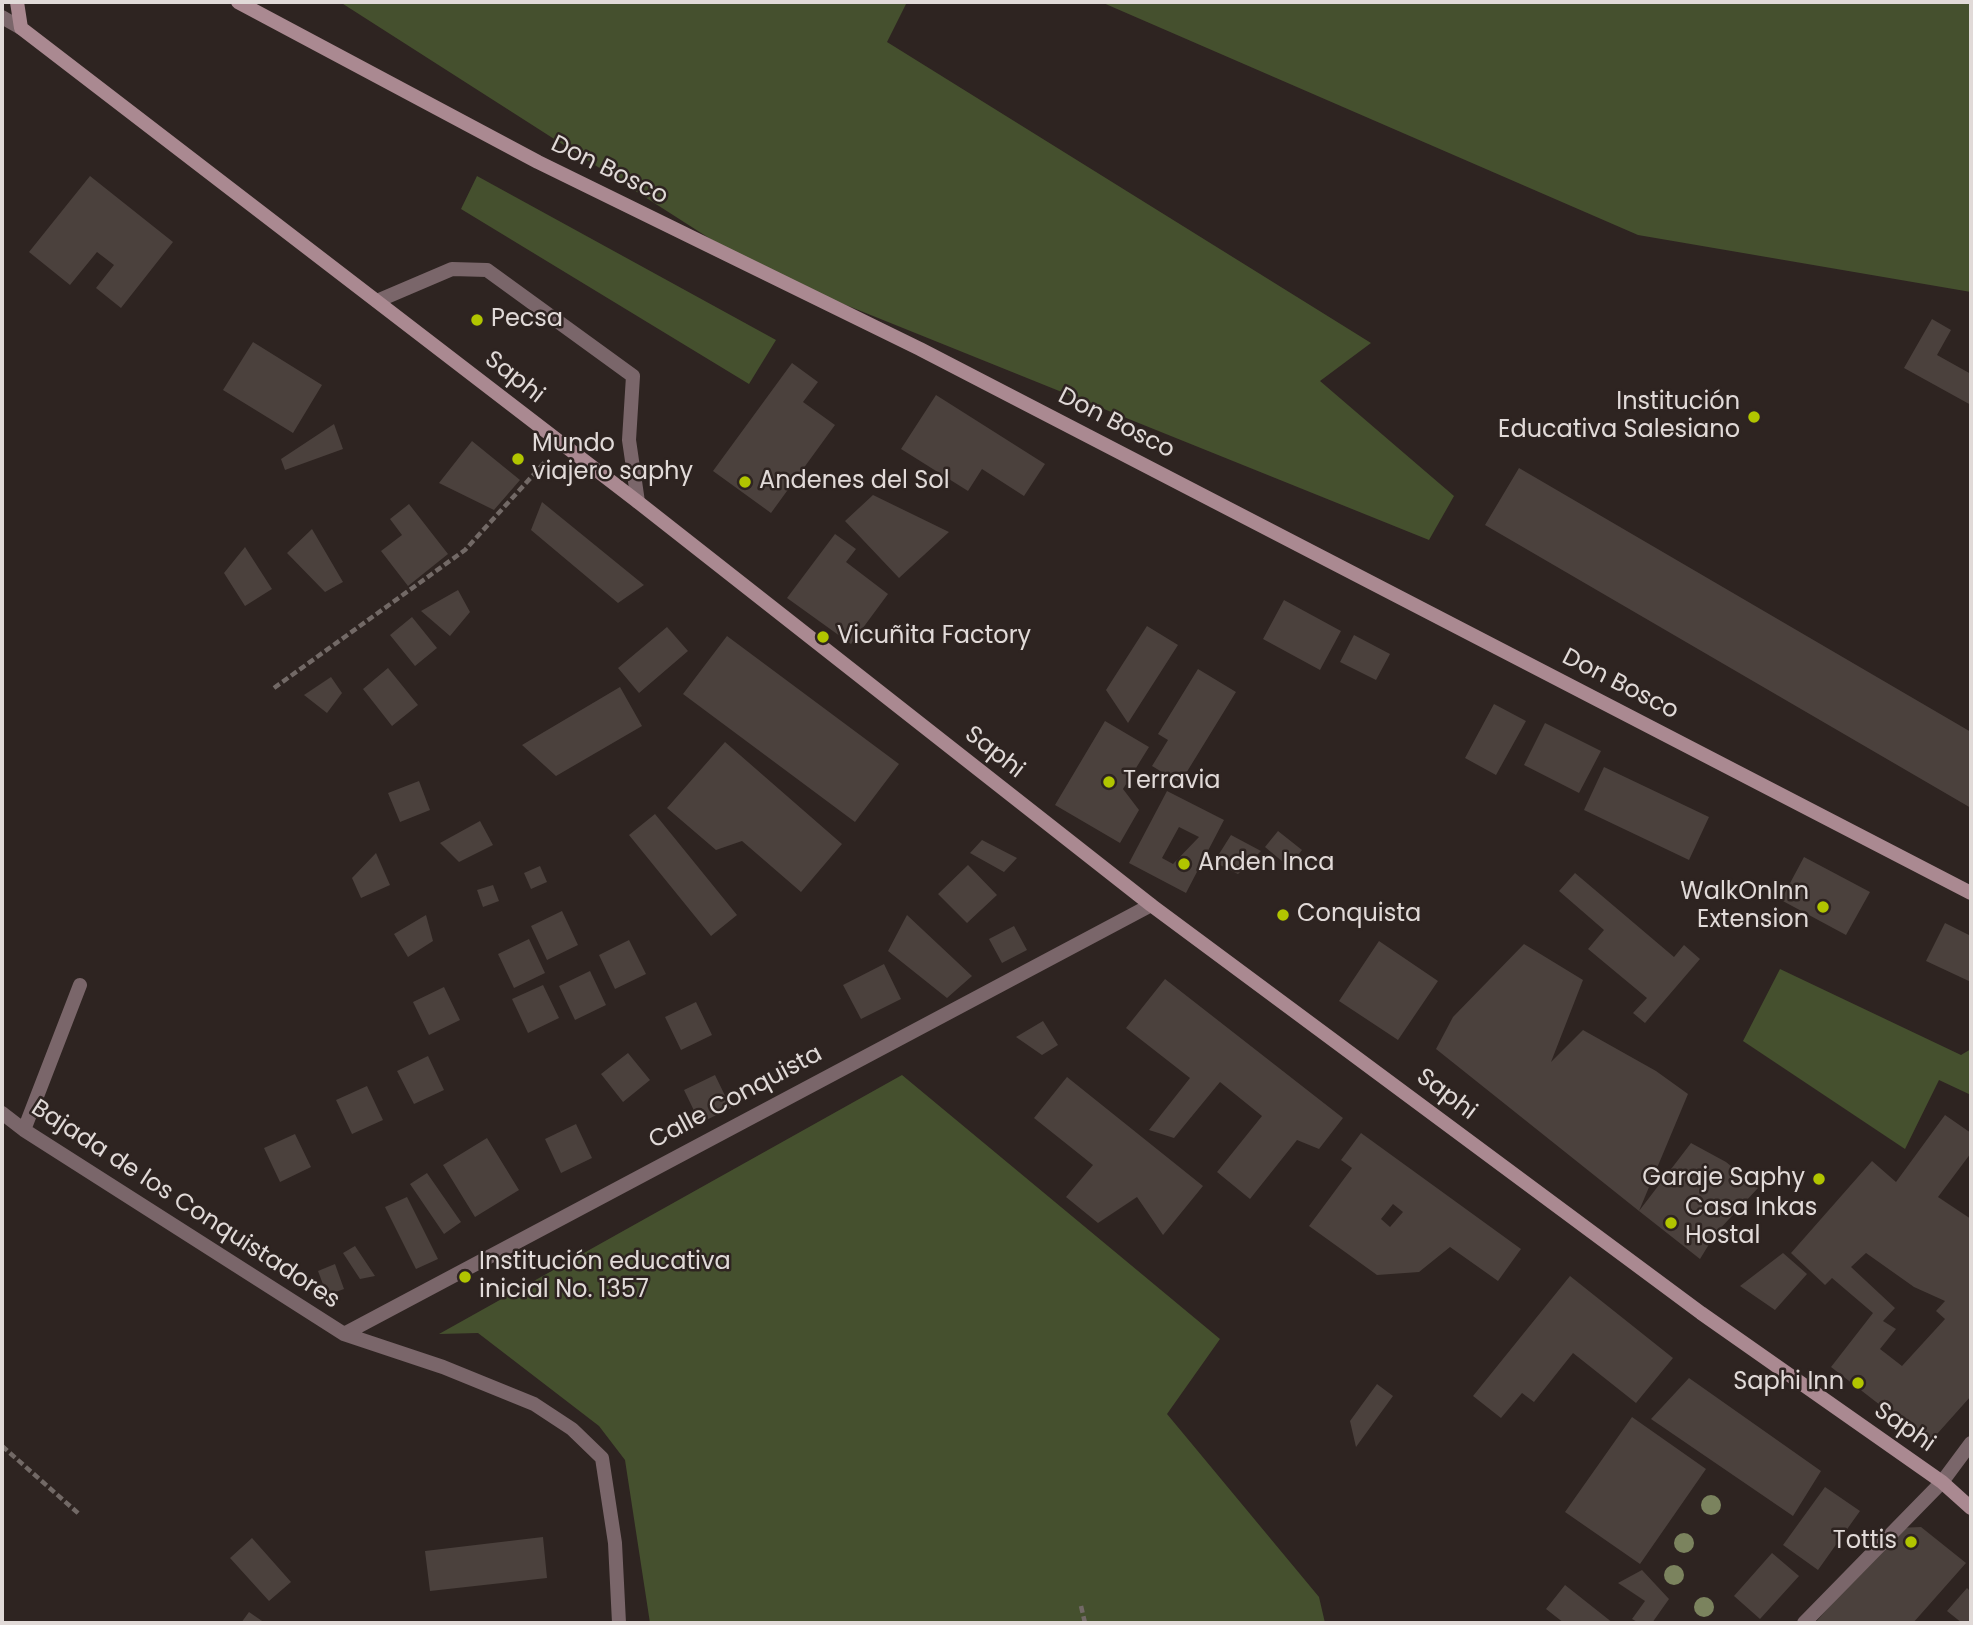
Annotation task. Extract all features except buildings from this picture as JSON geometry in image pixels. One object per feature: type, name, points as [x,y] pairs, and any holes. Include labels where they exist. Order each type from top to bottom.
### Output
[{"type":"street","points":[[17,2],[21,28]]},
{"type":"street","name":"Don Bosco","points":[[238,2],[538,162],[920,349],[1971,893]]},
{"type":"street","name":"Saphi","points":[[2,17],[21,28],[638,502],[1151,905],[1701,1313],[1942,1482],[1971,1508]]},
{"type":"street","points":[[377,302],[452,269],[487,270],[633,376],[629,440],[638,502]]},
{"type":"street","name":"Calle Conquista","points":[[344,1334],[1151,905]]},
{"type":"street","points":[[24,1130],[80,985]]},
{"type":"street","name":"Bajada de los Conquistadores","points":[[2,1112],[24,1130],[344,1334],[443,1367],[534,1404],[572,1429],[602,1458],[615,1543],[619,1623]]},
{"type":"street","points":[[1804,1623],[1942,1482],[1971,1443]]},
{"type":"path","points":[[274,688],[465,551],[562,444]]},
{"type":"path","points":[[2,1446],[79,1514]]},
{"type":"path","points":[[1081,1606],[1085,1623]]},
{"type":"green space","points":[[340,2],[907,2],[887,42],[1371,343],[1320,381],[1454,496],[1429,540],[759,270]]},
{"type":"green space","points":[[1101,2],[1971,2],[1971,292],[1638,235]]},
{"type":"green space","points":[[477,176],[776,340],[749,384],[461,209]]},
{"type":"green space","points":[[1780,969],[1961,1055],[1971,1049],[1971,1095],[1939,1080],[1905,1149],[1743,1041]]},
{"type":"green space","points":[[902,1075],[1220,1339],[1167,1414],[1319,1597],[1325,1623],[650,1623],[625,1460],[599,1426],[478,1333],[439,1334]]},
{"type":"place","name":"Pecsa","points":[[477,320]]},
{"type":"place","name":"Institución Educativa Salesiano","points":[[1754,417]]},
{"type":"place","name":"Mundo viajero saphy","points":[[518,459]]},
{"type":"place","name":"Andenes del Sol","points":[[745,482]]},
{"type":"place","name":"Vicuñita Factory","points":[[823,637]]},
{"type":"place","name":"Terravia","points":[[1109,782]]},
{"type":"place","name":"Anden Inca","points":[[1184,864]]},
{"type":"place","name":"WalkOnInn Extension","points":[[1823,907]]},
{"type":"place","name":"Conquista","points":[[1283,915]]},
{"type":"place","name":"Garaje Saphy","points":[[1819,1179]]},
{"type":"place","name":"Casa Inkas Hostal","points":[[1671,1223]]},
{"type":"place","name":"Institución educativa inicial No. 1357","points":[[465,1277]]},
{"type":"place","name":"Saphi Inn","points":[[1858,1383]]},
{"type":"place","name":"Tottis","points":[[1911,1542]]}]
